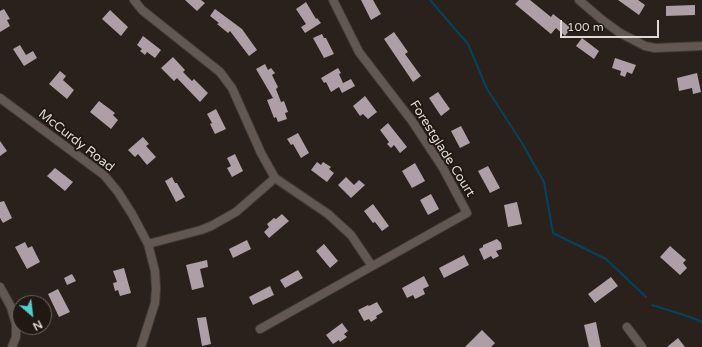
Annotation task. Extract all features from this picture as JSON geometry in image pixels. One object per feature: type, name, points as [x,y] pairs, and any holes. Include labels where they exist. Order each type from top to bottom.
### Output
[{"type":"street","points":[[134,0],[142,10],[227,79],[261,153],[275,178],[328,214],[351,235],[372,266]]},
{"type":"street","name":"Forestglade Court","points":[[260,329],[467,213],[442,168],[412,121],[359,52],[333,0]]},
{"type":"street","points":[[579,0],[620,33],[645,46],[655,48],[702,46]]},
{"type":"street","name":"McCurdy Road","points":[[0,98],[104,175],[118,192],[132,214],[148,244],[155,271],[155,303],[141,347]]},
{"type":"street","points":[[148,244],[211,226],[236,212],[275,178]]},
{"type":"street","points":[[0,287],[10,307],[16,324],[16,338],[12,347]]},
{"type":"street","points":[[627,327],[642,347]]},
{"type":"building","points":[[185,0],[201,0],[205,3],[197,11]]},
{"type":"building","points":[[361,0],[373,0],[381,14],[371,20]]},
{"type":"building","points":[[519,0],[530,0],[551,17],[553,14],[571,28],[565,36],[556,28],[551,34],[515,4]]},
{"type":"building","points":[[618,0],[638,0],[645,5],[639,15]]},
{"type":"building","points":[[306,2],[316,19],[317,18],[321,23],[305,33],[301,27],[306,24],[296,9]]},
{"type":"building","points":[[695,5],[695,15],[666,16],[666,6]]},
{"type":"building","points":[[4,9],[10,19],[7,20],[10,26],[0,32],[0,11]]},
{"type":"building","points":[[215,9],[242,29],[257,50],[249,56],[230,31],[228,33],[210,16]]},
{"type":"building","points":[[110,10],[128,27],[121,36],[102,19]]},
{"type":"building","points":[[394,32],[408,52],[405,54],[421,76],[413,82],[384,39]]},
{"type":"building","points":[[322,34],[324,38],[326,38],[334,54],[324,58],[313,38]]},
{"type":"building","points":[[143,36],[161,50],[155,58],[147,52],[145,55],[140,51],[142,49],[137,45]]},
{"type":"building","points":[[582,38],[599,51],[594,59],[576,46]]},
{"type":"building","points":[[20,45],[26,55],[33,51],[37,58],[24,66],[13,49]]},
{"type":"building","points":[[173,57],[185,70],[183,72],[192,81],[194,79],[208,93],[200,102],[177,78],[174,81],[161,68]]},
{"type":"building","points":[[615,58],[636,65],[632,74],[627,72],[625,77],[620,75],[621,71],[612,68]]},
{"type":"building","points":[[265,64],[268,70],[271,68],[275,73],[272,75],[278,87],[276,89],[281,102],[284,101],[288,112],[285,113],[287,119],[278,122],[276,117],[274,118],[267,100],[273,98],[256,69]]},
{"type":"building","points":[[338,68],[341,73],[339,74],[343,83],[351,79],[355,86],[342,93],[339,87],[331,92],[326,82],[324,83],[321,78]]},
{"type":"building","points":[[60,71],[66,76],[63,80],[74,90],[67,99],[49,84]]},
{"type":"building","points":[[697,73],[701,92],[693,94],[692,88],[679,91],[677,78]]},
{"type":"building","points":[[438,92],[450,109],[441,116],[429,98]]},
{"type":"building","points":[[365,96],[377,112],[368,119],[363,114],[360,116],[353,106]]},
{"type":"building","points":[[99,101],[115,113],[113,115],[118,120],[111,129],[90,112]]},
{"type":"building","points":[[216,109],[226,129],[215,134],[210,124],[212,123],[207,114]]},
{"type":"building","points":[[388,123],[407,147],[400,153],[394,145],[391,148],[387,144],[389,142],[380,130]]},
{"type":"building","points":[[461,126],[470,143],[460,148],[451,131]]},
{"type":"building","points":[[298,133],[309,153],[301,158],[293,144],[291,145],[287,139]]},
{"type":"building","points":[[143,137],[149,144],[146,146],[156,157],[147,165],[138,154],[135,157],[128,150]]},
{"type":"building","points":[[0,141],[7,151],[0,156]]},
{"type":"building","points":[[235,154],[243,171],[232,177],[227,168],[231,166],[227,158]]},
{"type":"building","points":[[317,162],[321,165],[323,162],[331,167],[329,169],[334,173],[327,182],[311,170]]},
{"type":"building","points":[[415,163],[425,181],[412,188],[402,171]]},
{"type":"building","points":[[488,166],[500,188],[490,193],[478,171]]},
{"type":"building","points":[[55,168],[73,182],[65,191],[47,176]]},
{"type":"building","points":[[172,177],[185,197],[176,202],[165,181]]},
{"type":"building","points":[[346,177],[354,185],[359,180],[365,185],[351,198],[338,185]]},
{"type":"building","points":[[431,194],[439,209],[428,215],[420,200]]},
{"type":"building","points":[[4,201],[12,218],[3,223],[0,218],[0,202]]},
{"type":"building","points":[[517,202],[522,224],[508,227],[504,205]]},
{"type":"building","points":[[373,204],[389,226],[382,231],[375,222],[373,223],[364,211]]},
{"type":"building","points":[[282,214],[289,221],[269,238],[264,232],[269,227],[267,224]]},
{"type":"building","points":[[497,239],[501,243],[502,249],[496,251],[499,256],[493,259],[491,256],[484,260],[479,249],[483,247],[483,245]]},
{"type":"building","points":[[247,240],[251,249],[233,258],[229,249]]},
{"type":"building","points":[[25,242],[28,248],[32,246],[40,262],[27,269],[15,247]]},
{"type":"building","points":[[324,244],[338,261],[330,268],[316,251]]},
{"type":"building","points":[[670,246],[686,260],[683,263],[687,268],[680,275],[660,257]]},
{"type":"building","points":[[464,255],[469,265],[444,278],[439,268]]},
{"type":"building","points":[[207,260],[208,267],[200,269],[204,287],[192,290],[186,265]]},
{"type":"building","points":[[124,268],[131,293],[120,296],[118,290],[115,291],[113,283],[117,282],[113,271]]},
{"type":"building","points":[[298,270],[303,278],[285,288],[280,280]]},
{"type":"building","points":[[72,274],[76,281],[67,285],[64,278]]},
{"type":"building","points":[[424,276],[429,286],[423,289],[425,294],[415,299],[413,295],[407,298],[402,288]]},
{"type":"building","points":[[611,277],[618,286],[595,303],[588,294]]},
{"type":"building","points":[[270,286],[274,295],[253,305],[249,297]]},
{"type":"building","points":[[58,289],[70,312],[59,317],[52,302],[52,295],[48,294]]},
{"type":"building","points":[[377,302],[383,312],[376,316],[377,318],[371,322],[369,319],[364,321],[358,310]]},
{"type":"building","points":[[206,317],[211,344],[202,346],[197,318]]},
{"type":"building","points":[[596,322],[601,347],[589,347],[584,325]]},
{"type":"building","points":[[342,323],[348,331],[344,334],[347,337],[340,342],[339,340],[333,344],[326,335]]},
{"type":"building","points":[[482,330],[495,343],[491,347],[465,347]]},
{"type":"building","points":[[678,338],[685,347],[667,347]]},
{"type":"waterway","points":[[430,0],[468,44],[487,89],[522,143],[544,182],[553,233],[606,259],[646,297]]},
{"type":"waterway","points":[[652,305],[702,322]]}]
